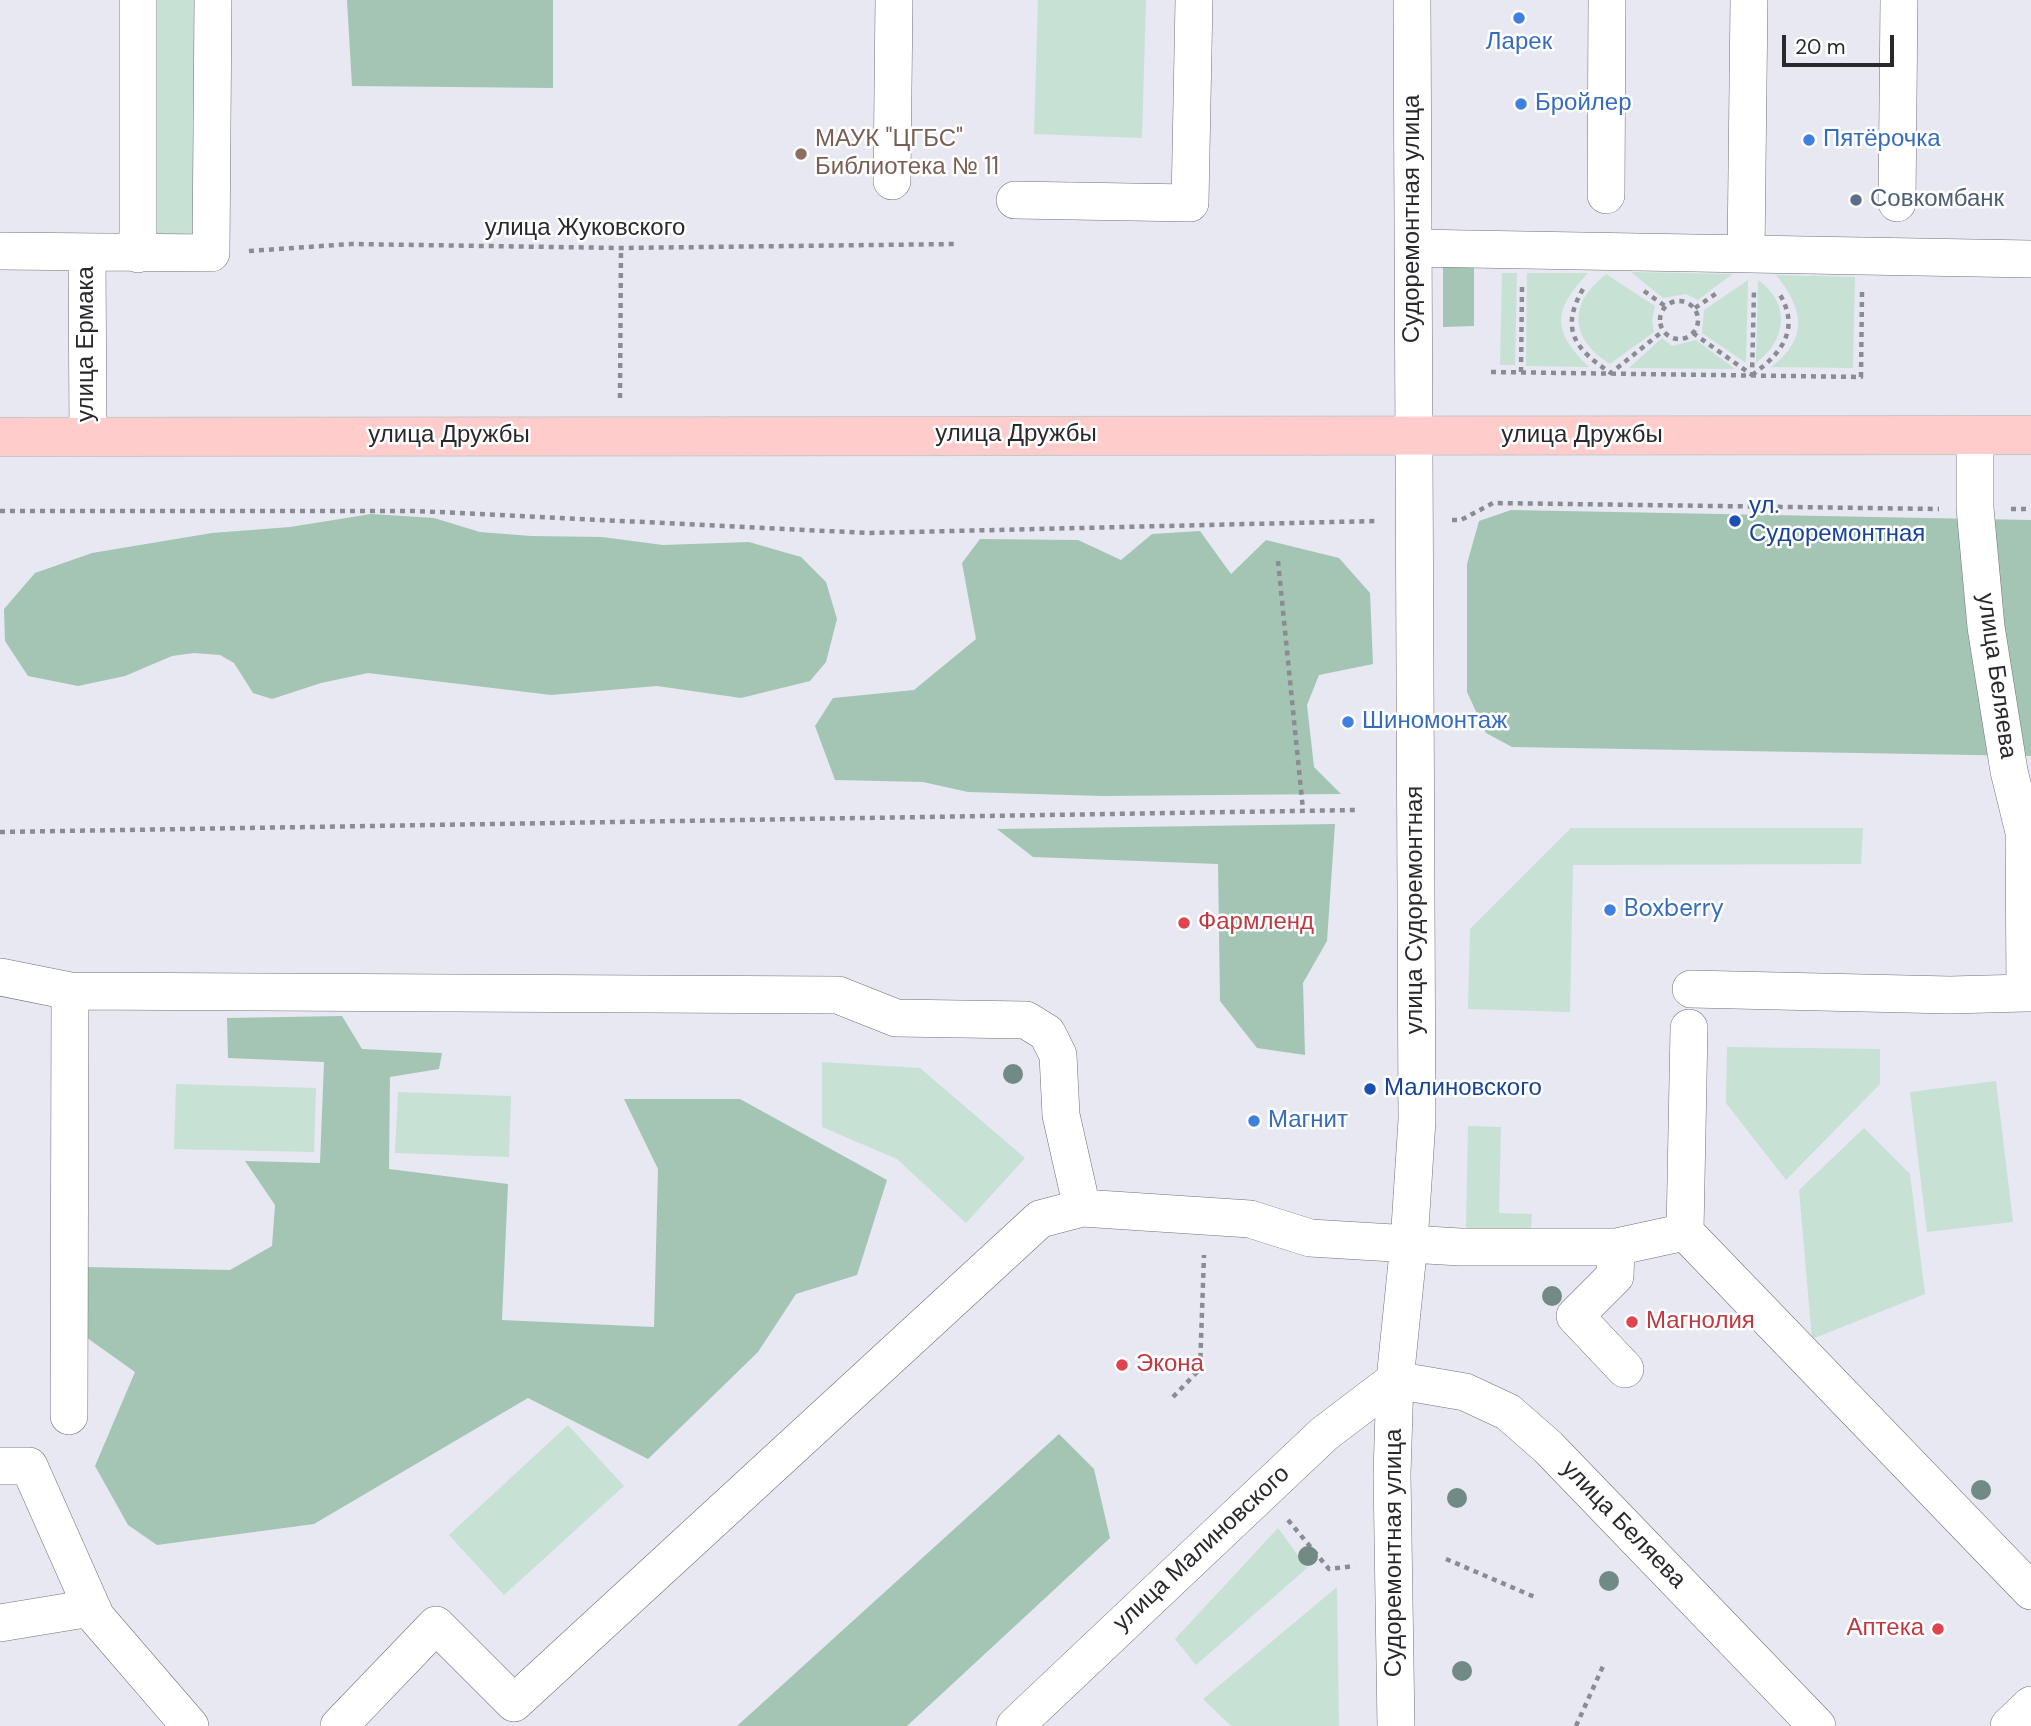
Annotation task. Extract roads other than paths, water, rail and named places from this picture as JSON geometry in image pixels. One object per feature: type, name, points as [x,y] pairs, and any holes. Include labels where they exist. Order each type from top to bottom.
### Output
[{"type":"main road","name":"улица Дружбы","points":[[0,437],[621,435],[1413,438],[2031,435]]},
{"type":"street","points":[[138,0],[138,254]]},
{"type":"street","points":[[87,254],[211,253],[213,0]]},
{"type":"street","points":[[892,181],[894,0]]},
{"type":"street","points":[[1014,200],[1190,203],[1194,0]]},
{"type":"street","name":"Судоремонтная улица","points":[[1412,0],[1413,438]]},
{"type":"street","points":[[1606,195],[1607,0]]},
{"type":"street","points":[[1749,0],[1750,267]]},
{"type":"street","points":[[1896,203],[1899,0]]},
{"type":"street","points":[[1413,248],[1750,267],[2031,259]]},
{"type":"street","name":"улица Ермака","points":[[0,251],[87,254],[88,437]]},
{"type":"street","name":"улица Беляева","points":[[1975,435],[1975,508],[1986,627],[2009,771],[2028,832],[2028,993]]},
{"type":"street","name":"улица Судоремонтная","points":[[1395,1380],[1409,1243],[1417,1120],[1413,438]]},
{"type":"street","points":[[0,977],[70,991],[838,995],[896,1018],[1026,1020],[1047,1032],[1058,1055],[1061,1115],[1082,1208]]},
{"type":"street","points":[[1691,989],[1950,995],[2028,993]]},
{"type":"street","points":[[69,1416],[70,991]]},
{"type":"street","points":[[1689,1028],[1685,1232],[2031,1591]]},
{"type":"street","points":[[339,1726],[436,1625],[514,1703],[1040,1219],[1082,1208],[1250,1220],[1310,1238],[1460,1247],[1616,1247],[1685,1232]]},
{"type":"street","points":[[1616,1247],[1615,1276],[1575,1316],[1625,1369]]},
{"type":"street","name":"Судоремонтная улица","points":[[1395,1380],[1392,1475],[1396,1726]]},
{"type":"street","name":"улица Беляева","points":[[1395,1380],[1465,1392],[1508,1412],[1548,1447],[1817,1726]]},
{"type":"street","name":"улица Малиновского","points":[[1015,1726],[1324,1434],[1395,1380]]},
{"type":"street","points":[[0,1466],[29,1465],[91,1608],[190,1726]]},
{"type":"street","points":[[0,1623],[91,1608]]},
{"type":"street","points":[[2009,1726],[2031,1704]]},
{"type":"place","name":"Ларек","points":[[1519,18]]},
{"type":"place","name":"Бройлер","points":[[1521,104]]},
{"type":"place","name":"Пятёрочка","points":[[1809,140]]},
{"type":"place","name":"МАУК \"ЦГБС\" Библиотека № 11","points":[[801,154]]},
{"type":"place","name":"Совкомбанк","points":[[1856,200]]},
{"type":"place","name":"ул. Судоремонтная","points":[[1735,521]]},
{"type":"place","name":"Шиномонтаж","points":[[1348,722]]},
{"type":"place","name":"Boxberry","points":[[1610,910]]},
{"type":"place","name":"Фармленд","points":[[1184,923]]},
{"type":"place","name":"Малиновского","points":[[1370,1089]]},
{"type":"place","name":"Магнит","points":[[1254,1121]]},
{"type":"place","name":"Магнолия","points":[[1632,1322]]},
{"type":"place","name":"Экона","points":[[1122,1365]]},
{"type":"place","name":"Аптека","points":[[1938,1629]]}]
